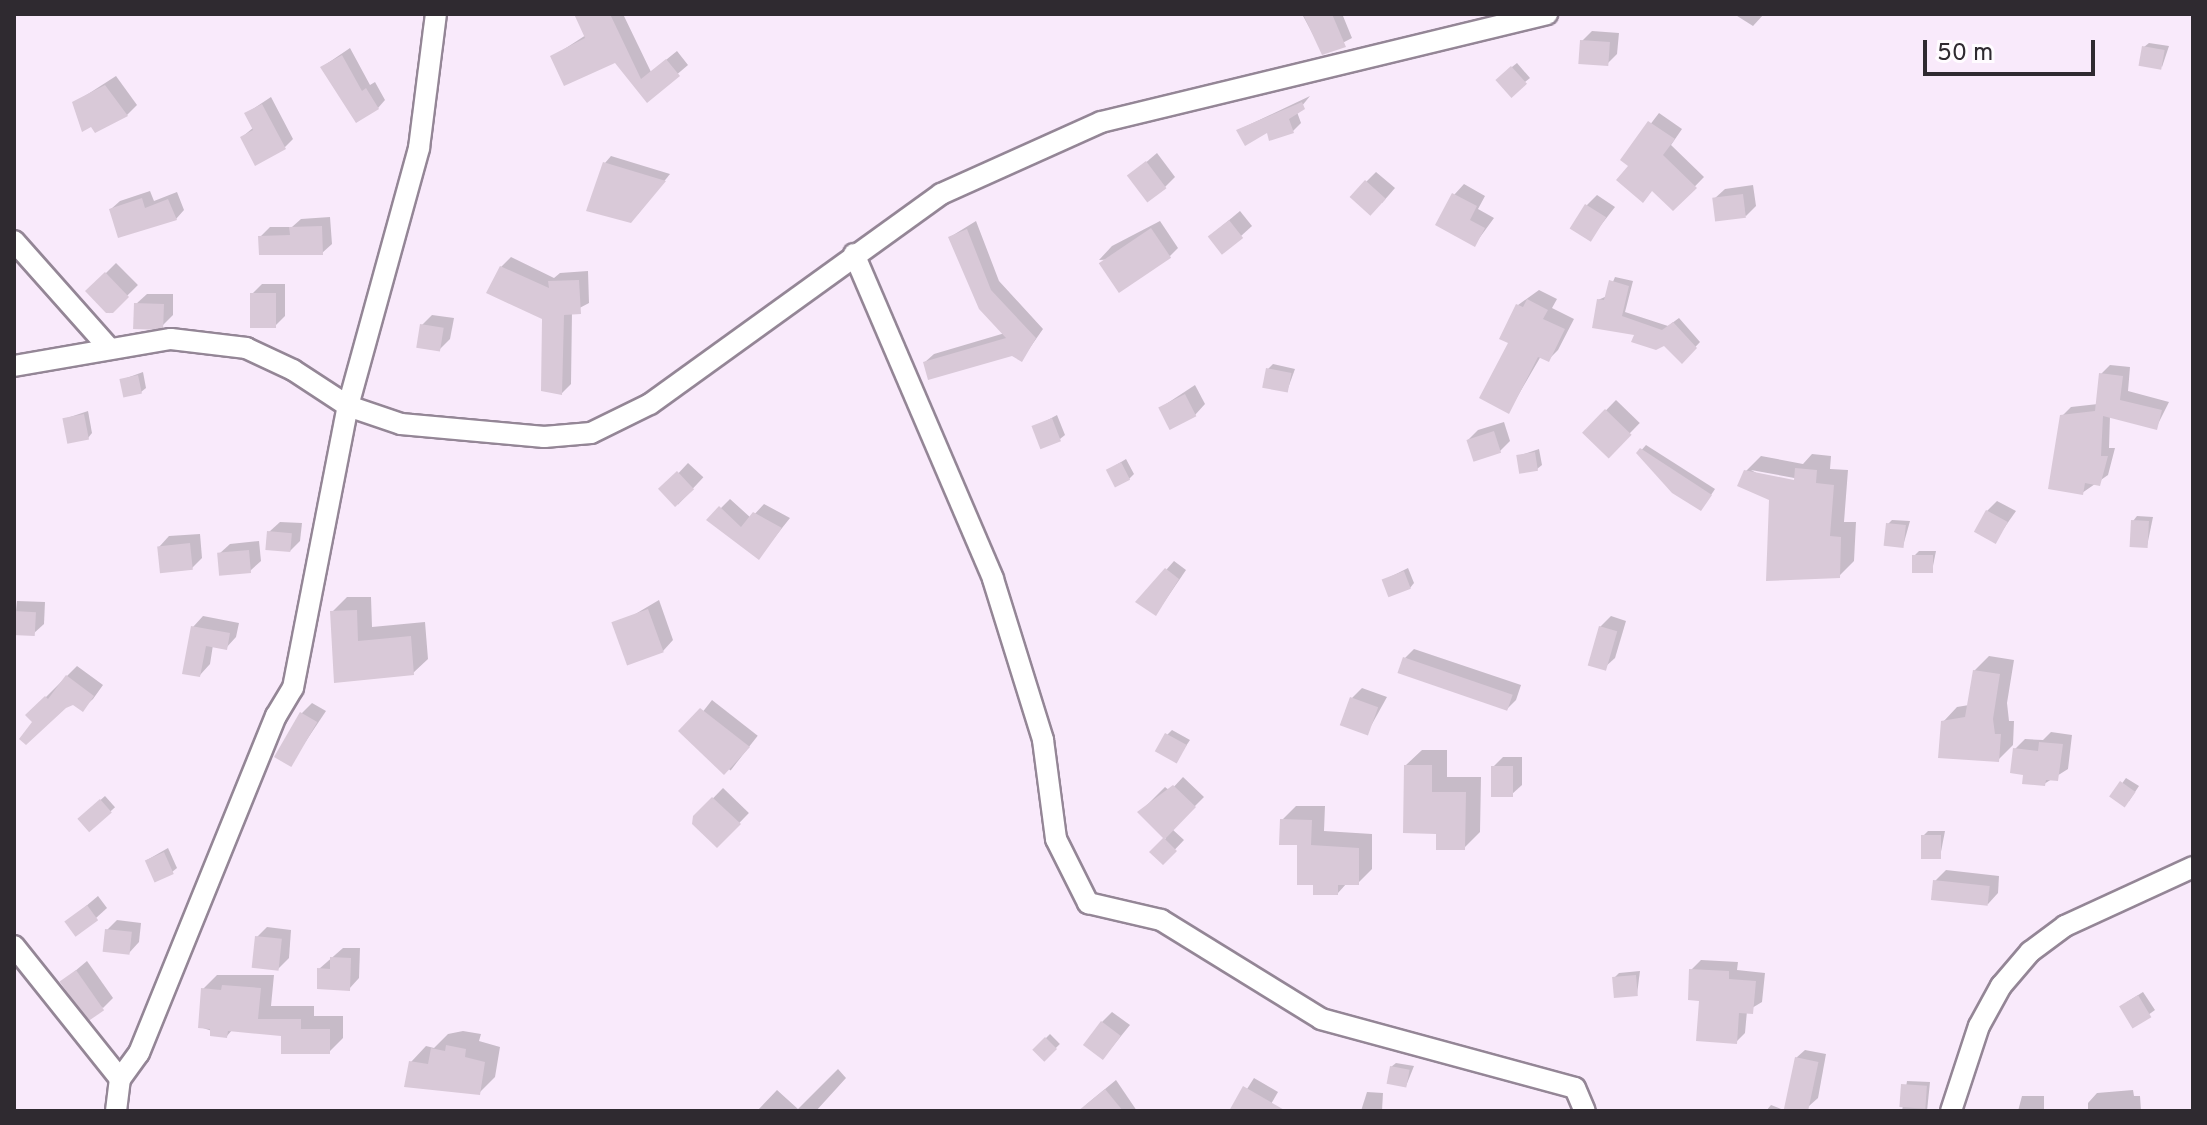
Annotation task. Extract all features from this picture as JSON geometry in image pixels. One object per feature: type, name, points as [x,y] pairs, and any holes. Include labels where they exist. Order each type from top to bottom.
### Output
[{"type":"street","points":[[116,1111],[120,1079],[139,1053],[276,716],[293,688],[348,406],[419,148],[436,14]]},
{"type":"street","points":[[14,366],[171,339],[246,348],[293,370],[348,406],[401,424],[544,437],[591,433],[650,404],[941,194],[1101,122],[1547,14]]},
{"type":"street","points":[[14,241],[110,349]]},
{"type":"street","points":[[854,254],[993,579],[1043,740],[1056,839],[1088,903],[1161,920],[1321,1019],[1575,1088],[1585,1111]]},
{"type":"street","points":[[1951,1111],[1979,1026],[2001,986],[2030,952],[2065,926],[2193,867]]},
{"type":"street","points":[[14,946],[120,1079]]},
{"type":"building","points":[[574,14],[610,14],[641,79],[666,59],[680,76],[647,103],[615,63],[564,86],[550,56],[585,38]]},
{"type":"building","points":[[1303,14],[1332,14],[1346,47],[1322,55]]},
{"type":"building","points":[[1580,40],[1610,42],[1608,66],[1578,64]]},
{"type":"building","points":[[2142,46],[2165,50],[2161,70],[2139,66]]},
{"type":"building","points":[[342,55],[362,91],[366,88],[379,109],[356,123],[320,67]]},
{"type":"building","points":[[1511,66],[1527,84],[1511,98],[1495,80]]},
{"type":"building","points":[[105,85],[128,116],[95,133],[91,127],[82,132],[72,102]]},
{"type":"building","points":[[1302,102],[1305,109],[1289,119],[1294,133],[1269,141],[1267,133],[1245,146],[1236,130]]},
{"type":"building","points":[[262,104],[286,149],[255,166],[240,137],[253,130],[244,113]]},
{"type":"building","points":[[1648,121],[1675,139],[1663,155],[1697,188],[1673,211],[1652,191],[1643,203],[1616,180],[1628,166],[1620,160]]},
{"type":"building","points":[[1146,161],[1166,188],[1147,203],[1127,175]]},
{"type":"building","points":[[603,162],[666,181],[631,223],[586,211]]},
{"type":"building","points":[[1365,180],[1386,199],[1370,216],[1350,197]]},
{"type":"building","points":[[1452,193],[1477,206],[1470,220],[1485,228],[1475,247],[1435,225]]},
{"type":"building","points":[[1743,194],[1746,218],[1715,222],[1712,198]]},
{"type":"building","points":[[142,198],[145,208],[168,199],[177,220],[118,238],[109,209]]},
{"type":"building","points":[[1585,204],[1606,217],[1591,242],[1570,229]]},
{"type":"building","points":[[1229,220],[1243,238],[1222,255],[1208,237]]},
{"type":"building","points":[[322,226],[323,255],[259,255],[258,236],[290,235],[289,227]]},
{"type":"building","points":[[1151,228],[1171,258],[1119,293],[1099,263]]},
{"type":"building","points":[[967,229],[991,290],[1036,338],[1022,362],[1012,356],[928,380],[923,362],[1006,338],[979,309],[948,237]]},
{"type":"building","points":[[500,266],[549,288],[548,281],[579,280],[581,314],[564,315],[562,395],[541,391],[542,319],[486,293]]},
{"type":"building","points":[[105,272],[129,297],[113,313],[106,313],[85,291]]},
{"type":"building","points":[[1609,280],[1629,286],[1622,316],[1662,330],[1673,322],[1697,348],[1682,364],[1664,346],[1656,350],[1631,342],[1634,335],[1592,328],[1597,299],[1604,300]]},
{"type":"building","points":[[250,293],[276,293],[276,328],[250,328]]},
{"type":"building","points":[[1527,299],[1548,310],[1543,319],[1565,329],[1549,362],[1538,357],[1509,414],[1479,398],[1508,343],[1499,339],[1516,304],[1523,307]]},
{"type":"building","points":[[134,303],[164,304],[163,330],[133,329]]},
{"type":"building","points":[[420,324],[444,328],[440,351],[416,348]]},
{"type":"building","points":[[1266,368],[1292,373],[1288,393],[1262,388]]},
{"type":"building","points":[[2099,373],[2123,376],[2120,400],[2162,410],[2157,430],[2103,416],[2101,456],[2108,456],[2100,486],[2085,483],[2083,495],[2048,489],[2060,415],[2095,411]]},
{"type":"building","points":[[138,375],[142,394],[123,398],[119,379]]},
{"type":"building","points":[[1185,394],[1196,416],[1170,430],[1158,408]]},
{"type":"building","points":[[1605,409],[1632,435],[1609,458],[1582,433]]},
{"type":"building","points":[[84,414],[89,440],[67,444],[62,418]]},
{"type":"building","points":[[1052,418],[1061,441],[1040,449],[1031,426]]},
{"type":"building","points":[[1494,431],[1501,453],[1474,462],[1466,440]]},
{"type":"building","points":[[1640,448],[1712,495],[1701,511],[1672,493],[1636,453]]},
{"type":"building","points":[[1535,452],[1538,471],[1519,474],[1516,455]]},
{"type":"building","points":[[1121,462],[1130,480],[1115,488],[1106,470]]},
{"type":"building","points":[[1795,468],[1817,470],[1816,483],[1834,485],[1830,536],[1841,537],[1840,578],[1766,581],[1769,500],[1737,486],[1744,470],[1794,480]]},
{"type":"building","points":[[677,471],[694,489],[675,507],[658,489]]},
{"type":"building","points":[[719,506],[741,527],[753,512],[782,528],[759,560],[706,520]]},
{"type":"building","points":[[1986,510],[2008,522],[1996,544],[1974,532]]},
{"type":"building","points":[[2131,520],[2149,521],[2148,548],[2130,547]]},
{"type":"building","points":[[1886,523],[1906,525],[1903,548],[1884,546]]},
{"type":"building","points":[[267,531],[292,533],[290,552],[265,550]]},
{"type":"building","points":[[190,543],[193,570],[160,573],[157,546]]},
{"type":"building","points":[[249,550],[251,573],[219,576],[217,553]]},
{"type":"building","points":[[1912,555],[1933,555],[1933,573],[1912,573]]},
{"type":"building","points":[[1165,568],[1179,579],[1156,616],[1135,602]]},
{"type":"building","points":[[1404,571],[1411,589],[1388,597],[1382,580]]},
{"type":"building","points":[[648,609],[664,652],[627,666],[611,622]]},
{"type":"building","points":[[357,610],[358,641],[411,636],[414,675],[334,683],[330,611]]},
{"type":"building","points":[[14,611],[36,612],[35,636],[14,635]]},
{"type":"building","points":[[191,626],[230,633],[227,650],[206,646],[200,677],[182,674]]},
{"type":"building","points":[[1599,626],[1617,631],[1606,671],[1588,665]]},
{"type":"building","points":[[1403,657],[1513,695],[1507,711],[1397,673]]},
{"type":"building","points":[[1973,670],[2000,674],[1993,719],[1995,734],[2001,734],[1999,762],[1938,758],[1941,721],[1965,717]]},
{"type":"building","points":[[66,675],[94,696],[83,712],[73,705],[66,708],[26,745],[19,739],[32,722],[25,715],[45,696],[48,699]]},
{"type":"building","points":[[1350,697],[1378,707],[1368,735],[1340,725]]},
{"type":"building","points":[[700,708],[750,747],[724,775],[678,731]]},
{"type":"building","points":[[300,712],[317,722],[291,767],[274,757]]},
{"type":"building","points":[[1165,733],[1187,745],[1177,763],[1155,751]]},
{"type":"building","points":[[2039,742],[2063,744],[2058,781],[2046,780],[2045,786],[2022,784],[2023,775],[2010,773],[2013,748],[2038,751]]},
{"type":"building","points":[[1404,765],[1432,765],[1432,792],[1466,792],[1465,850],[1436,850],[1436,834],[1403,833]]},
{"type":"building","points":[[1491,766],[1513,766],[1513,797],[1491,797]]},
{"type":"building","points":[[2120,781],[2136,792],[2125,807],[2109,797]]},
{"type":"building","points":[[1173,785],[1196,807],[1165,839],[1177,851],[1163,865],[1149,852],[1163,838],[1137,812]]},
{"type":"building","points":[[712,797],[741,824],[717,848],[692,824],[693,816]]},
{"type":"building","points":[[100,799],[112,813],[89,832],[77,819]]},
{"type":"building","points":[[1280,819],[1312,820],[1311,845],[1359,848],[1359,885],[1338,885],[1338,895],[1313,895],[1313,885],[1297,885],[1297,845],[1279,845]]},
{"type":"building","points":[[1921,835],[1941,835],[1941,859],[1921,859]]},
{"type":"building","points":[[164,852],[174,874],[155,882],[145,861]]},
{"type":"building","points":[[1933,880],[1990,886],[1988,906],[1931,900]]},
{"type":"building","points":[[87,905],[98,920],[76,937],[64,921]]},
{"type":"building","points":[[105,929],[132,932],[129,955],[103,952]]},
{"type":"building","points":[[255,936],[282,939],[279,971],[252,968]]},
{"type":"building","points":[[330,957],[351,958],[350,991],[317,989],[317,968],[330,969]]},
{"type":"building","points":[[1689,969],[1729,971],[1729,979],[1756,981],[1753,1014],[1739,1013],[1737,1044],[1696,1041],[1699,1001],[1688,1000]]},
{"type":"building","points":[[76,970],[104,1010],[88,1022],[60,981]]},
{"type":"building","points":[[1636,975],[1638,996],[1614,998],[1612,977]]},
{"type":"building","points":[[222,985],[261,988],[258,1019],[301,1019],[301,1029],[330,1029],[330,1054],[281,1054],[281,1036],[228,1031],[227,1038],[210,1036],[210,1029],[198,1028],[201,988],[221,990]]},
{"type":"building","points":[[2138,995],[2151,1017],[2133,1029],[2119,1006]]},
{"type":"building","points":[[1101,1021],[1121,1036],[1103,1060],[1083,1045]]},
{"type":"building","points":[[1045,1037],[1057,1049],[1044,1062],[1032,1050]]},
{"type":"building","points":[[446,1045],[466,1049],[465,1057],[485,1062],[480,1095],[404,1087],[409,1061],[428,1064],[431,1048],[445,1051]]},
{"type":"building","points":[[1795,1057],[1818,1062],[1808,1111],[1784,1111]]},
{"type":"building","points":[[1390,1066],[1410,1070],[1406,1087],[1387,1084]]},
{"type":"building","points":[[1901,1084],[1927,1086],[1925,1109],[1899,1107]]},
{"type":"building","points":[[1243,1086],[1286,1111],[1229,1111]]},
{"type":"building","points":[[1105,1089],[1123,1111],[1078,1111]]}]
